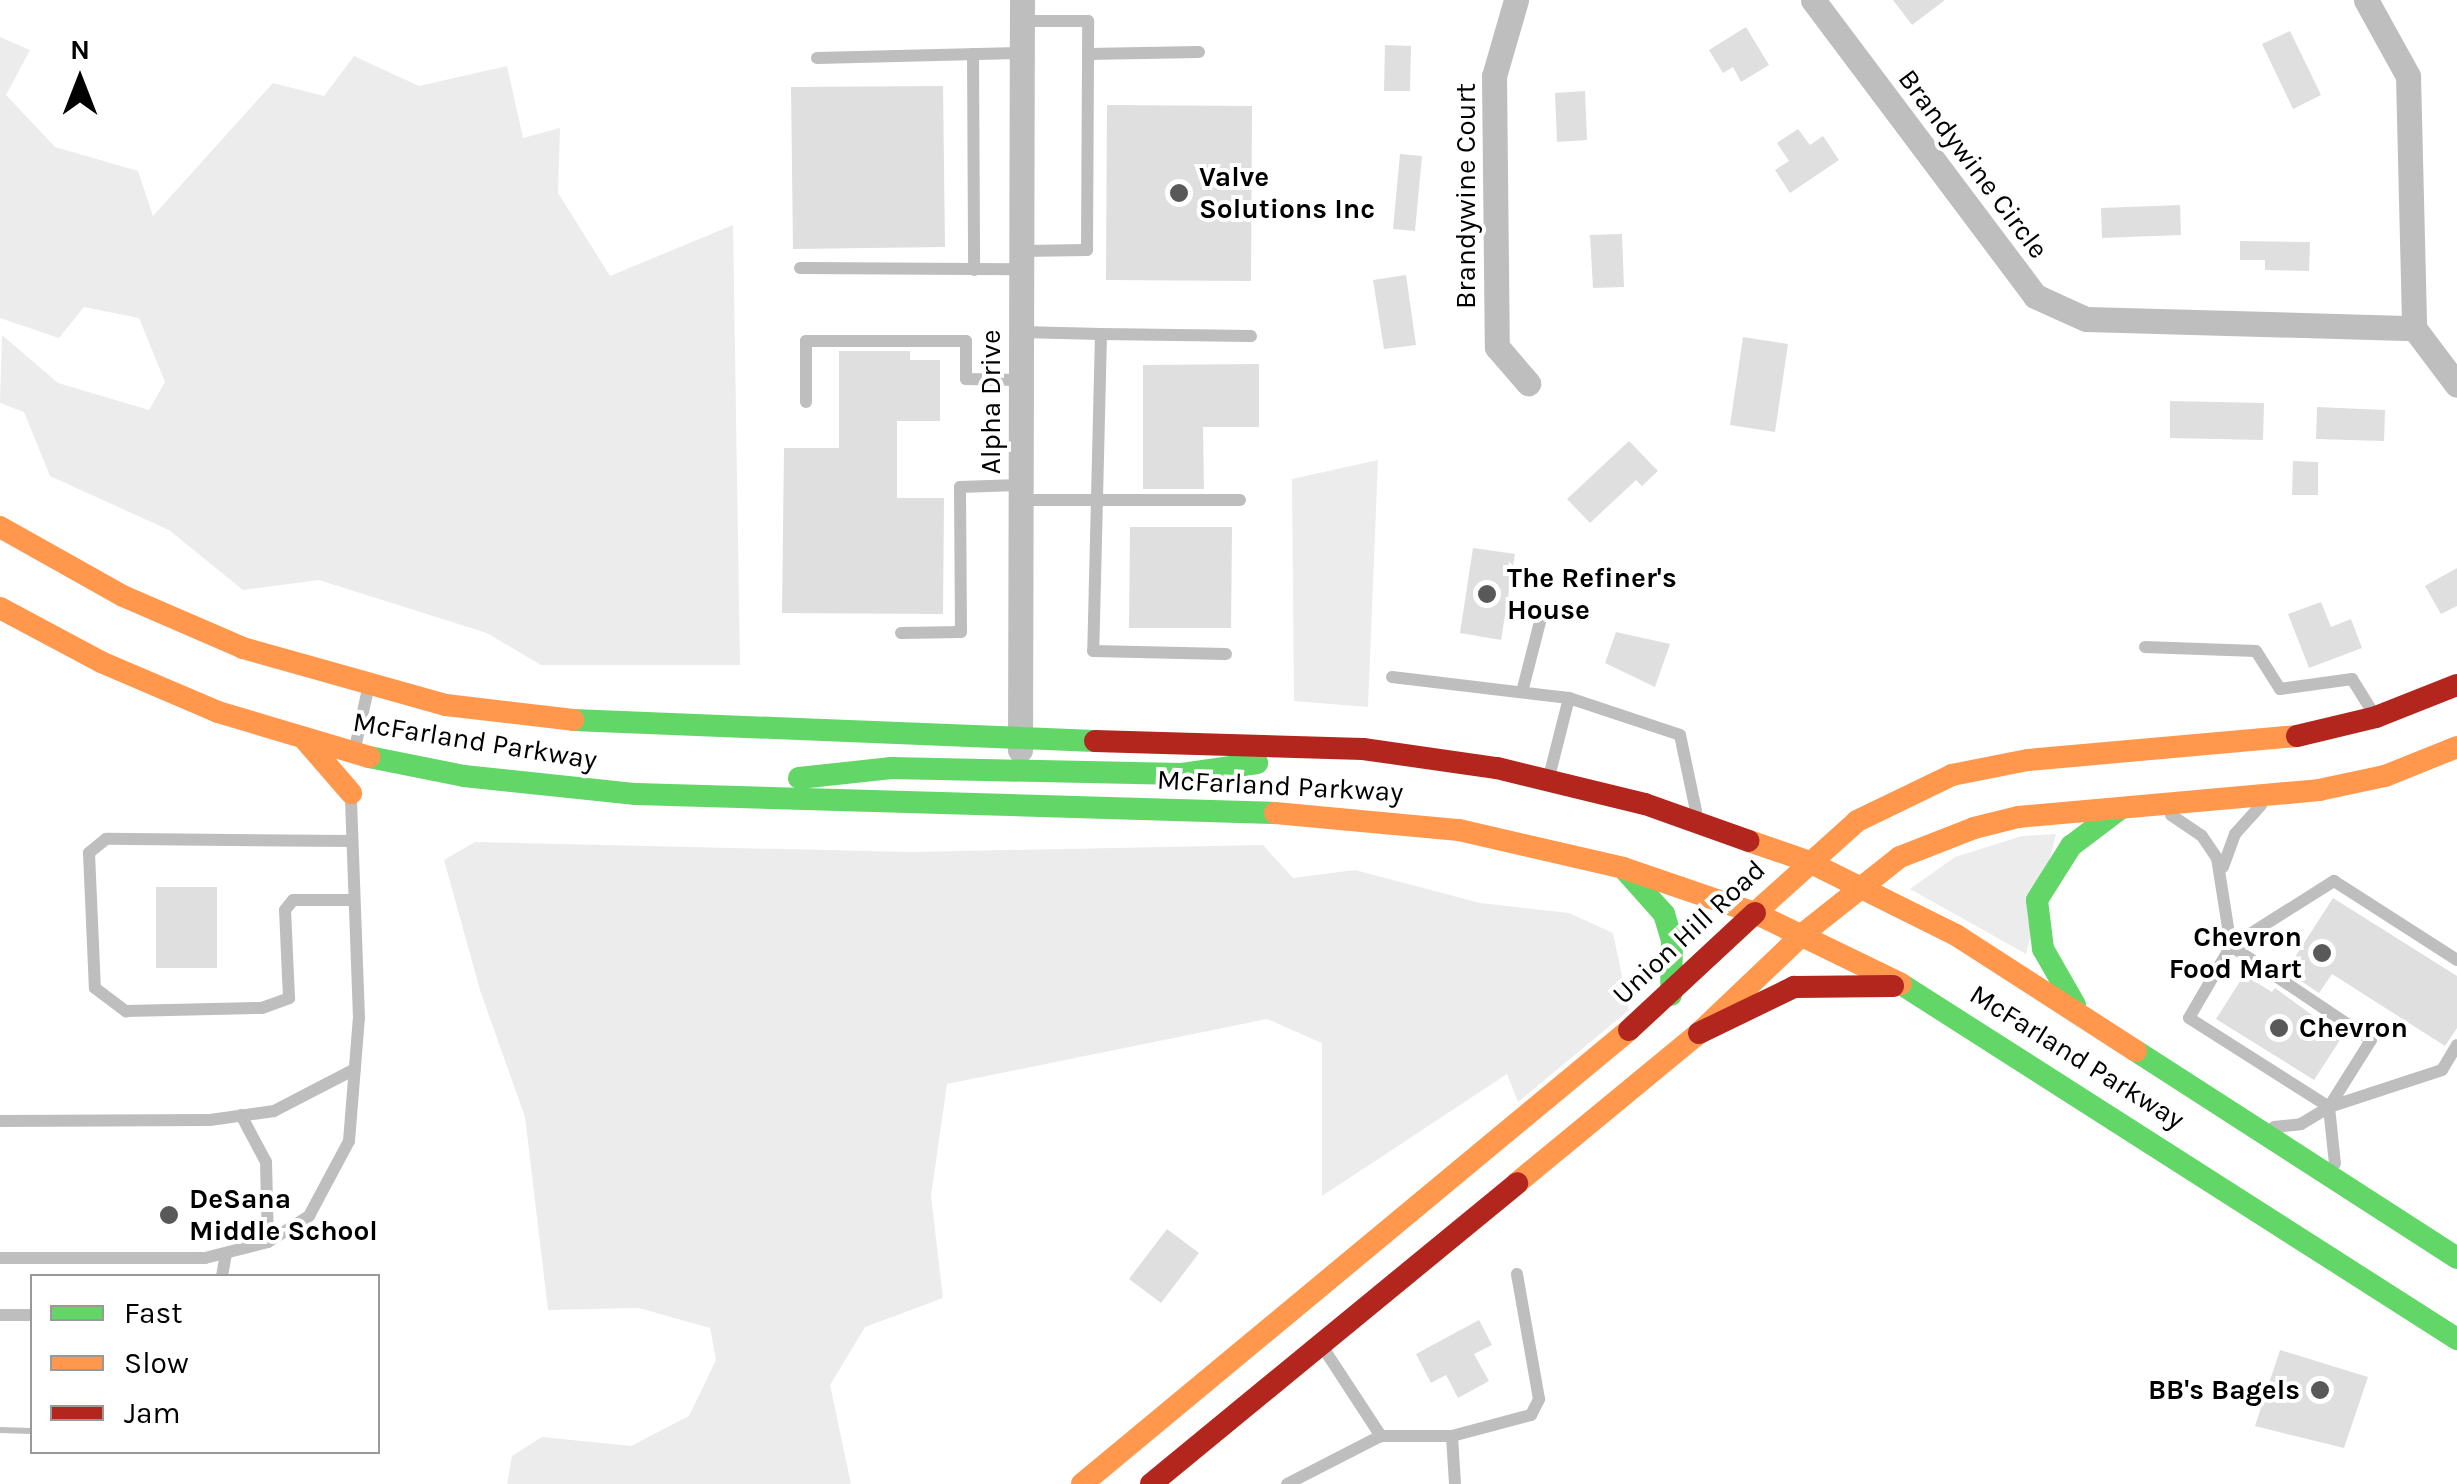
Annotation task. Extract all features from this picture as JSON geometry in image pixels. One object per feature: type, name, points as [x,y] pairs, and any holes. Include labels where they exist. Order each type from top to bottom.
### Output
[{"type":"main road","name":"McFarland Parkway","points":[[0,527],[162,615],[368,687],[583,723],[1315,746],[1548,779],[1698,821],[1806,861],[1956,935],[2457,1258]]},
{"type":"main road","name":"McFarland Parkway","points":[[0,608],[176,696],[305,741],[354,754],[549,788],[714,797],[1377,818],[1622,868],[1755,913],[1910,988],[2457,1338]]},
{"type":"main road","name":"Union Hill Road","points":[[1082,1484],[1672,995],[1806,861],[1883,804],[1952,775],[2028,760],[2286,738],[2376,717],[2457,685]]},
{"type":"main road","points":[[305,741],[351,793]]},
{"type":"main road","points":[[714,797],[824,774],[1020,770],[1182,774],[1315,746]]},
{"type":"main road","points":[[1152,1484],[1699,1033],[1858,885],[1905,855],[1974,828],[2121,808],[2269,796],[2385,776],[2457,747]]},
{"type":"main road","points":[[2081,1014],[2043,949],[2037,900],[2071,846],[2121,808]]},
{"type":"main road","points":[[1622,868],[1664,914],[1672,940],[1672,995]]},
{"type":"main road","points":[[1699,1033],[1794,987],[1846,982],[1910,988]]},
{"type":"street","name":"Brandywine Court","points":[[1516,0],[1494,76],[1497,347],[1528,383]]},
{"type":"street","name":"Brandywine Circle","points":[[1814,0],[2034,296],[2086,319],[2414,328]]},
{"type":"street","points":[[2366,0],[2408,76],[2414,328],[2457,385]]},
{"type":"street","name":"Alpha Drive","points":[[1020,804],[1022,11]]},
{"type":"lane","points":[[800,268],[974,270],[1087,250],[1088,21],[1022,11]]},
{"type":"lane","points":[[1088,54],[1199,52]]},
{"type":"lane","points":[[816,58],[1022,53]]},
{"type":"lane","points":[[973,54],[974,270]]},
{"type":"lane","points":[[1022,332],[1251,336]]},
{"type":"lane","points":[[1101,334],[1093,651],[1226,654]]},
{"type":"lane","points":[[806,402],[806,341],[966,341],[966,378],[1021,380]]},
{"type":"lane","points":[[901,632],[961,632],[960,486],[1097,500],[1240,500]]},
{"type":"lane","points":[[1522,692],[1542,614]]},
{"type":"lane","points":[[2145,647],[2256,650],[2280,689],[2352,679],[2376,717]]},
{"type":"lane","points":[[1392,677],[1570,698],[1680,735],[1698,821]]},
{"type":"lane","points":[[0,1258],[226,1252],[268,1242],[308,1216],[349,1141],[355,1069],[351,793],[354,754],[368,687]]},
{"type":"lane","points":[[1548,779],[1570,698]]},
{"type":"lane","points":[[2269,796],[2235,834],[2222,870],[2231,946],[2371,1040],[2330,1106],[2330,1147],[2349,1187]]},
{"type":"lane","points":[[2152,806],[2194,828],[2222,870]]},
{"type":"lane","points":[[352,842],[106,839],[89,853],[96,988],[126,1011],[262,1008],[290,998],[286,910],[293,900],[353,900]]},
{"type":"lane","points":[[2330,1106],[2190,1018],[2231,946],[2334,881],[2457,960]]},
{"type":"lane","points":[[2252,1124],[2300,1124],[2330,1106],[2442,1070],[2457,1045]]},
{"type":"lane","points":[[0,1121],[241,1115],[274,1110],[355,1069]]},
{"type":"lane","points":[[241,1115],[266,1162],[268,1242]]},
{"type":"lane","points":[[222,1274],[226,1252]]},
{"type":"lane","points":[[1288,1484],[1381,1436],[1452,1436],[1531,1416],[1538,1399],[1517,1274]]},
{"type":"lane","points":[[0,1315],[30,1315]]},
{"type":"lane","points":[[1320,1344],[1381,1436]]},
{"type":"lane","points":[[1452,1436],[1455,1484]]},
{"type":"shaded area","points":[[0,37],[30,50],[6,95],[55,147],[138,171],[153,216],[273,83],[324,96],[354,56],[419,86],[507,66],[523,138],[560,128],[558,193],[610,276],[733,225],[740,665],[541,665],[487,633],[319,580],[243,590],[169,530],[50,476],[24,412],[0,403],[2,335],[58,383],[149,410],[165,382],[139,318],[84,307],[59,338],[0,318]]},
{"type":"shaded area","points":[[1378,460],[1368,707],[1294,701],[1292,479]]},
{"type":"shaded area","points":[[2056,834],[2026,954],[1910,889],[1955,857],[2022,836]]},
{"type":"shaded area","points":[[475,842],[911,852],[1263,845],[1293,878],[1355,870],[1480,903],[1569,913],[1613,933],[1629,1010],[1518,1102],[1507,1074],[1322,1196],[1322,1043],[1267,1019],[947,1084],[931,1196],[943,1298],[865,1327],[830,1385],[851,1484],[507,1484],[512,1456],[542,1437],[631,1446],[689,1416],[716,1360],[710,1328],[639,1308],[548,1310],[525,1117],[480,990],[444,860]]},
{"type":"building","points":[[1893,0],[1945,0],[1912,25]]},
{"type":"building","points":[[1746,27],[1769,65],[1741,82],[1733,67],[1723,73],[1709,50]]},
{"type":"building","points":[[2290,31],[2321,95],[2293,109],[2262,44]]},
{"type":"building","points":[[1385,45],[1411,46],[1410,91],[1384,91]]},
{"type":"building","points":[[943,86],[945,247],[793,249],[791,87]]},
{"type":"building","points":[[1585,91],[1587,140],[1557,142],[1555,93]]},
{"type":"building","name":"Valve Solutions Inc","points":[[1107,105],[1252,106],[1251,281],[1106,280]]},
{"type":"building","points":[[1798,129],[1810,145],[1823,136],[1839,160],[1790,193],[1775,170],[1789,161],[1777,143]]},
{"type":"building","points":[[1400,154],[1422,156],[1415,231],[1393,229]]},
{"type":"building","points":[[2180,205],[2181,235],[2102,238],[2101,208]]},
{"type":"building","points":[[1622,234],[1624,287],[1593,288],[1590,235]]},
{"type":"building","points":[[2240,241],[2310,242],[2309,271],[2265,270],[2265,260],[2240,260]]},
{"type":"building","points":[[1406,275],[1416,345],[1384,349],[1373,280]]},
{"type":"building","points":[[1743,337],[1788,344],[1775,432],[1730,425]]},
{"type":"building","points":[[839,351],[910,351],[910,360],[940,360],[940,421],[897,421],[897,498],[944,498],[943,614],[782,613],[784,448],[839,448]]},
{"type":"building","points":[[1259,364],[1259,427],[1203,427],[1204,489],[1143,489],[1143,365]]},
{"type":"building","points":[[2170,401],[2264,403],[2263,440],[2170,438]]},
{"type":"building","points":[[2317,407],[2385,410],[2384,441],[2316,439]]},
{"type":"building","points":[[1629,441],[1658,471],[1642,486],[1636,480],[1590,523],[1567,499]]},
{"type":"building","points":[[2293,461],[2318,462],[2318,495],[2292,495]]},
{"type":"building","points":[[1130,527],[1232,527],[1231,628],[1129,628]]},
{"type":"building","name":"The Refiner's House","points":[[1473,548],[1515,554],[1501,640],[1460,633]]},
{"type":"building","points":[[2457,568],[2457,606],[2441,614],[2425,586]]},
{"type":"building","points":[[2321,602],[2331,627],[2351,619],[2362,648],[2309,668],[2288,614]]},
{"type":"building","points":[[1616,632],[1670,644],[1655,687],[1605,663]]},
{"type":"building","points":[[156,887],[217,887],[217,968],[156,968]]},
{"type":"building","points":[[2333,898],[2457,976],[2457,1028],[2445,1046],[2332,974],[2319,993],[2286,971]]},
{"type":"building","name":"Chevron","points":[[2244,975],[2272,992],[2275,988],[2342,1037],[2314,1080],[2216,1019]]},
{"type":"building","points":[[1167,1229],[1199,1253],[1161,1303],[1129,1279]]},
{"type":"building","points":[[1479,1320],[1492,1345],[1474,1354],[1489,1381],[1458,1398],[1446,1375],[1431,1383],[1416,1354]]},
{"type":"building","points":[[2280,1350],[2368,1377],[2344,1448],[2255,1426]]},
{"type":"waterway","points":[[0,1430],[30,1431]]},
{"type":"traffic: fast","points":[[573,720],[1095,741]]},
{"type":"traffic: fast","points":[[369,757],[464,776],[636,794],[1275,813]]},
{"type":"traffic: fast","points":[[799,778],[891,768],[1182,774],[1257,763]]},
{"type":"traffic: fast","points":[[2075,1005],[2043,949],[2037,900],[2071,846],[2121,808]]},
{"type":"traffic: fast","points":[[1623,868],[1664,914],[1672,940],[1671,995]]},
{"type":"traffic: fast","points":[[1901,984],[2457,1339]]},
{"type":"traffic: fast","points":[[2136,1051],[2457,1258]]},
{"type":"traffic: slow","points":[[0,527],[123,596],[243,648],[446,705],[573,720]]},
{"type":"traffic: slow","points":[[0,608],[101,662],[218,712],[369,757]]},
{"type":"traffic: slow","points":[[1755,913],[1857,821],[1952,775],[2028,760],[2297,736]]},
{"type":"traffic: slow","points":[[306,741],[351,793]]},
{"type":"traffic: slow","points":[[1804,933],[1900,857],[1974,828],[2018,817],[2319,790],[2385,776],[2457,747]]},
{"type":"traffic: slow","points":[[1275,813],[1459,830],[1623,868],[1755,913],[1901,984]]},
{"type":"traffic: slow","points":[[1749,841],[1807,861],[1956,935],[2136,1051]]},
{"type":"traffic: slow","points":[[1517,1183],[1699,1033],[1804,933]]},
{"type":"traffic: slow","points":[[1082,1484],[1629,1030]]},
{"type":"traffic: jam","points":[[2297,736],[2376,717],[2457,685]]},
{"type":"traffic: jam","points":[[1095,741],[1363,749],[1497,768],[1645,804],[1749,841]]},
{"type":"traffic: jam","points":[[1629,1030],[1755,913]]},
{"type":"traffic: jam","points":[[1699,1033],[1794,987],[1893,986]]},
{"type":"traffic: jam","points":[[1151,1484],[1517,1183]]},
{"type":"place","name":"Valve Solutions Inc","points":[[1179,193]]},
{"type":"place","name":"The Refiner's House","points":[[1487,594]]},
{"type":"place","name":"Chevron Food Mart","points":[[2322,953]]},
{"type":"place","name":"Chevron","points":[[2279,1028]]},
{"type":"place","name":"DeSana Middle School","points":[[169,1215]]},
{"type":"place","name":"BB's Bagels","points":[[2320,1390]]}]
